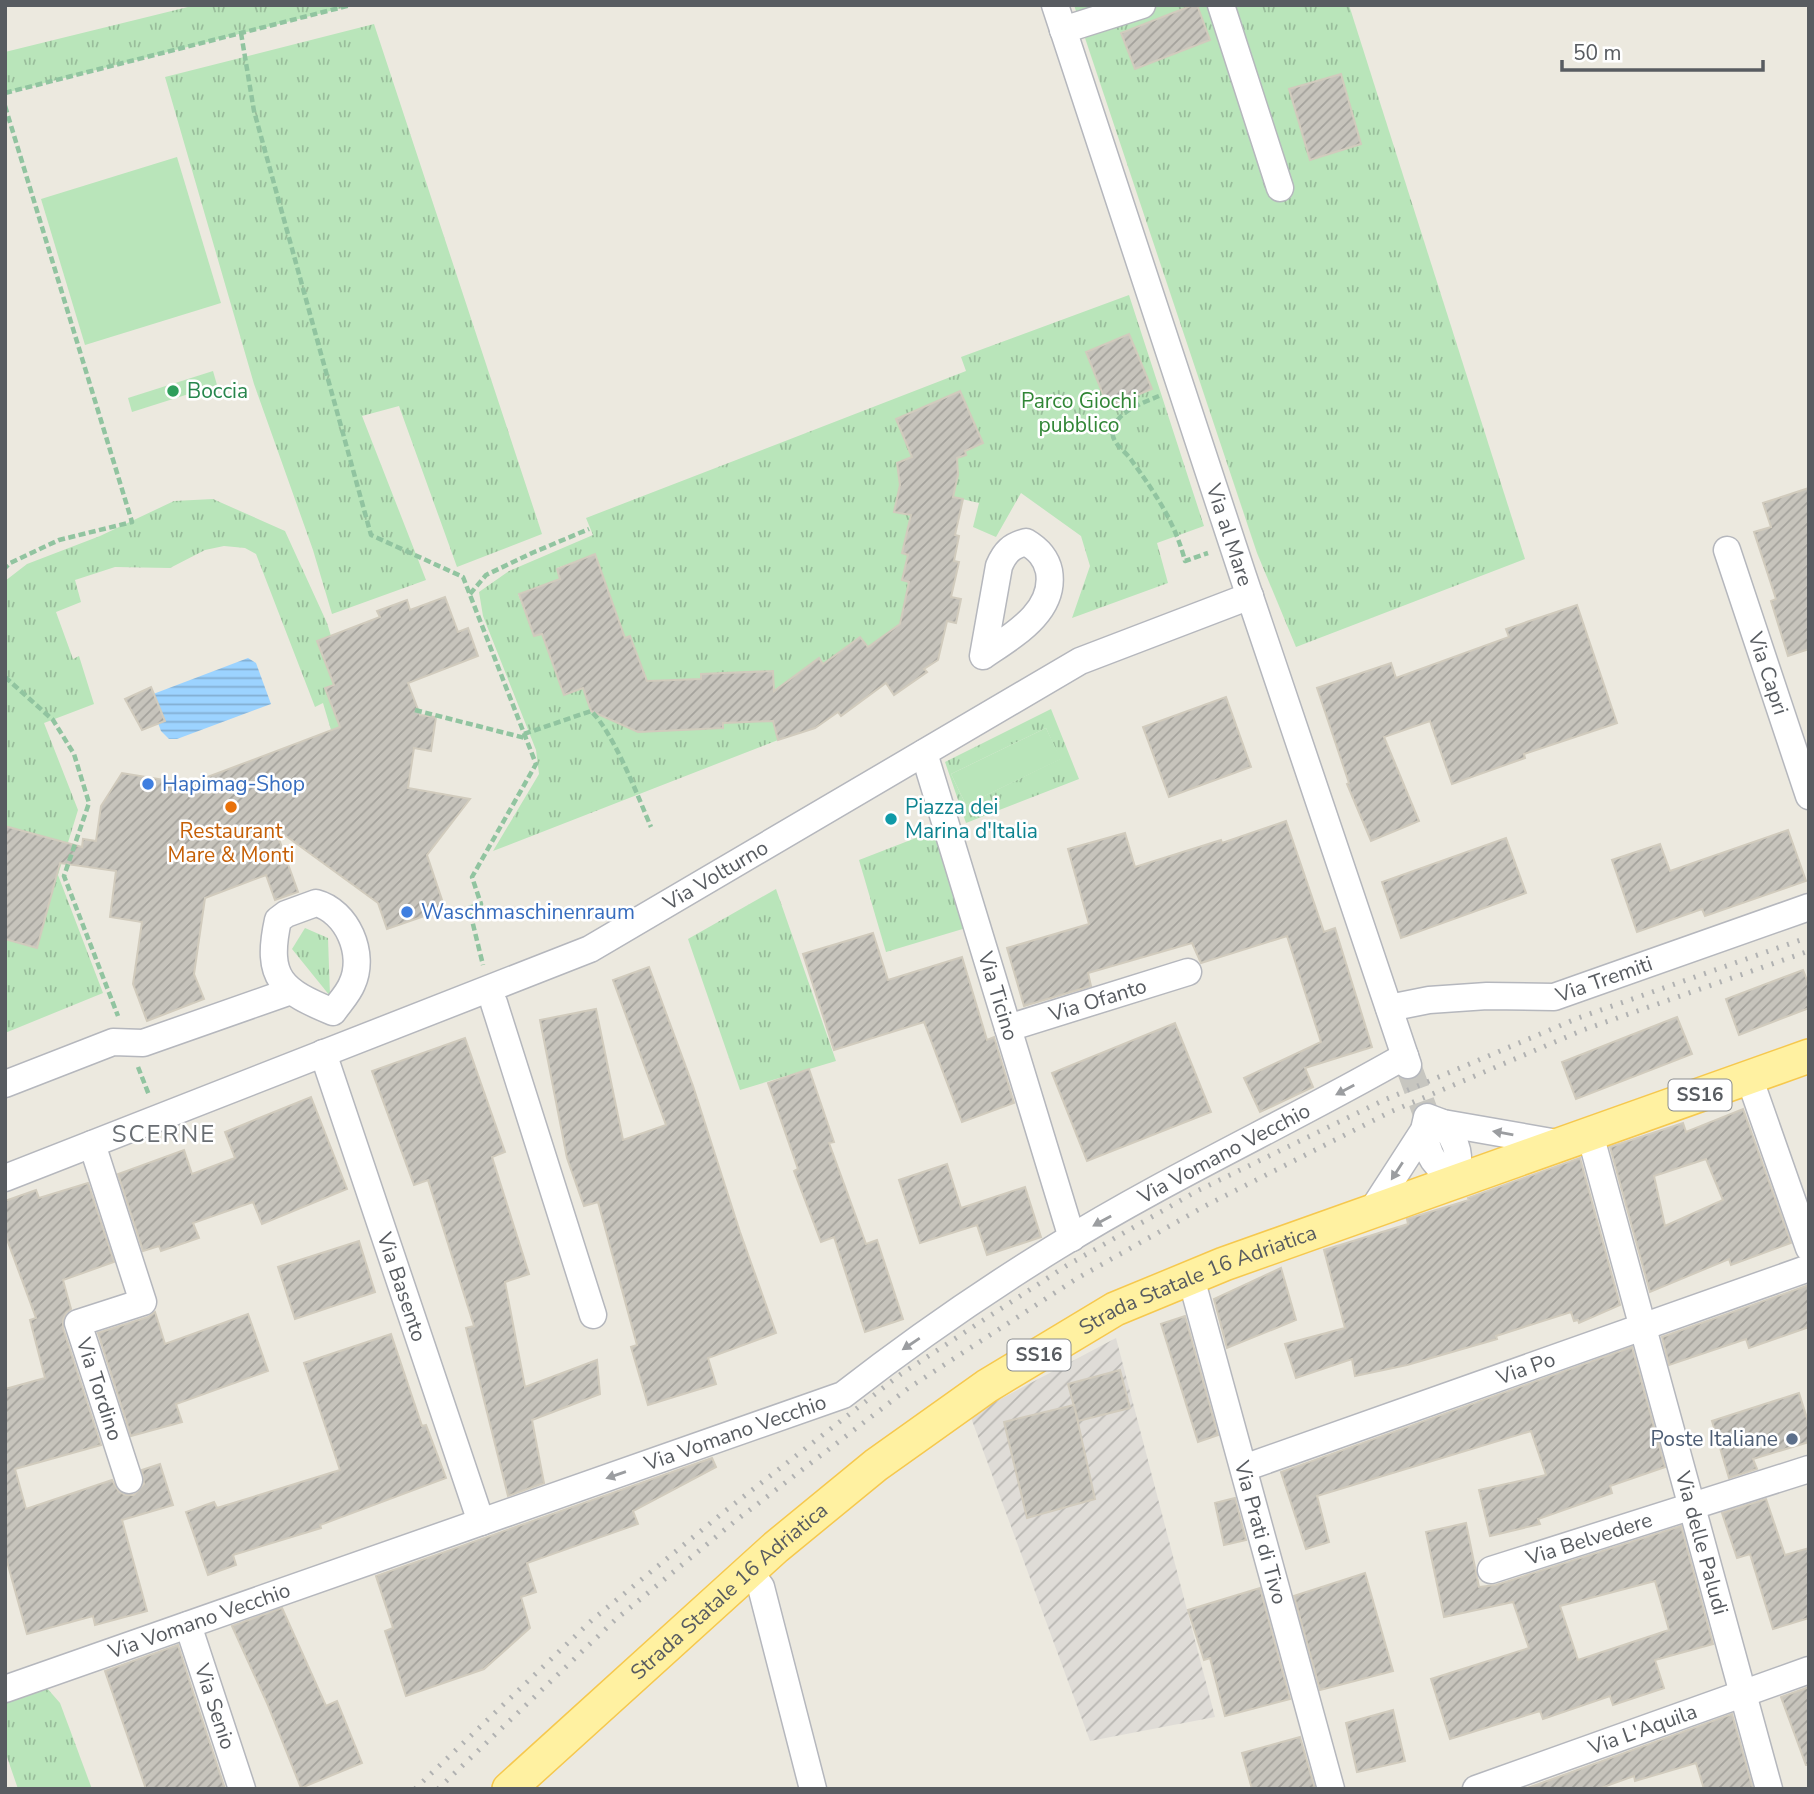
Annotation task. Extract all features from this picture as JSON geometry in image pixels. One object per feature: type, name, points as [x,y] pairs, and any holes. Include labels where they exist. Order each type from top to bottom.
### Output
[{"type":"main road","name":"Strada Statale 16 Adriatica","points":[[509,1789],[749,1571],[876,1465],[987,1386],[1115,1309],[1371,1212],[1809,1056]]},
{"type":"street","points":[[1059,18],[1142,5]]},
{"type":"street","points":[[1221,5],[1280,188]]},
{"type":"street","name":"Via al Mare","points":[[1059,18],[1406,1060]]},
{"type":"street","name":"Via Capri","points":[[1727,550],[1809,796]]},
{"type":"street","name":"Via Volturno","points":[[5,1178],[334,1049],[492,996],[590,949],[1080,661],[1250,596]]},
{"type":"street","name":"Via Ticino","points":[[924,753],[1072,1238]]},
{"type":"street","points":[[316,903],[326,906],[336,913],[355,943],[353,983],[333,1012],[299,998],[290,991],[284,986],[276,970],[274,949],[278,920],[286,914],[316,903]]},
{"type":"street","name":"Via Tremiti","points":[[1389,1008],[1429,1000],[1475,996],[1554,997],[1809,907]]},
{"type":"street","name":"Via Ofanto","points":[[1008,1028],[1188,972]]},
{"type":"street","points":[[5,1084],[113,1042],[144,1043],[290,991]]},
{"type":"street","points":[[492,996],[593,1315]]},
{"type":"street","name":"Via Basento","points":[[333,1012],[334,1049],[481,1522]]},
{"type":"street","name":"Via Vomano Vecchio","points":[[5,1689],[843,1395],[897,1353],[1072,1238],[1189,1172],[1406,1060]]},
{"type":"street","points":[[1749,1077],[1809,1248]]},
{"type":"street","points":[[1433,1127],[1577,1139]]},
{"type":"street","points":[[1433,1127],[1454,1138],[1460,1158],[1457,1181]]},
{"type":"street","points":[[1371,1212],[1433,1127]]},
{"type":"street","name":"Via delle Paludi","points":[[1577,1139],[1643,1327],[1769,1789]]},
{"type":"street","name":"Via Tordino","points":[[92,1144],[143,1302],[78,1323],[129,1480]]},
{"type":"street","name":"Via Po","points":[[1244,1468],[1809,1268]]},
{"type":"street","name":"Via Prati di Tivo","points":[[1191,1278],[1331,1789]]},
{"type":"street","name":"Via Belvedere","points":[[1491,1570],[1809,1469]]},
{"type":"street","points":[[749,1571],[761,1587],[813,1789]]},
{"type":"street","name":"Via Senio","points":[[188,1625],[242,1789]]},
{"type":"street","name":"Via L'Aquila","points":[[1476,1789],[1809,1670]]},
{"type":"path","points":[[5,93],[351,5]]},
{"type":"path","points":[[241,33],[254,111],[372,535],[463,577],[536,764],[472,877],[481,904],[469,908],[492,996]]},
{"type":"path","points":[[5,106],[132,522],[59,540],[10,563],[5,568]]},
{"type":"path","points":[[1180,386],[1134,407],[1118,419],[1112,432],[1114,442],[1129,457],[1156,494],[1179,535],[1185,561],[1216,550]]},
{"type":"path","points":[[470,594],[486,575],[531,552],[589,529]]},
{"type":"path","points":[[5,677],[53,720],[74,754],[89,803],[64,876],[158,1118]]},
{"type":"path","points":[[415,710],[525,736],[591,711],[600,719],[651,827]]},
{"type":"shaded area","points":[[1116,1338],[1215,1717],[1090,1741],[970,1415]]},
{"type":"green space","points":[[196,5],[354,5],[5,93],[5,52]]},
{"type":"green space","points":[[1074,5],[1349,5],[1525,559],[1296,647],[1257,553]]},
{"type":"green space","points":[[374,24],[542,534],[457,567],[399,406],[362,416],[426,580],[332,614],[313,550],[254,384],[165,77]]},
{"type":"green space","points":[[177,157],[221,303],[85,345],[41,199]]},
{"type":"green space","name":"Parco Giochi pubblico","points":[[1129,295],[1204,526],[1157,543],[1168,583],[1072,618],[1090,566],[1081,536],[1021,493],[996,537],[973,527],[979,503],[953,497],[958,475],[955,459],[983,443],[960,391],[896,419],[912,457],[897,464],[900,485],[894,511],[911,515],[902,553],[908,555],[919,661],[895,628],[868,647],[860,637],[823,664],[819,659],[774,690],[773,671],[702,674],[701,679],[649,686],[630,637],[625,638],[594,555],[557,568],[560,579],[518,594],[534,636],[564,625],[572,649],[550,657],[564,695],[583,688],[590,708],[723,728],[723,723],[773,721],[778,740],[493,851],[539,774],[536,750],[483,616],[479,592],[509,571],[593,535],[586,518],[966,371],[961,357]]},
{"type":"green space","name":"Boccia","points":[[213,371],[217,385],[132,412],[128,398]]},
{"type":"green space","points":[[213,499],[285,531],[331,636],[317,641],[334,685],[326,688],[340,727],[331,730],[323,703],[315,707],[256,554],[245,548],[224,546],[205,550],[170,568],[115,567],[75,580],[81,602],[56,612],[73,659],[79,656],[94,704],[44,723],[78,810],[58,875],[103,993],[5,1033],[5,581],[27,564],[100,536],[174,501]]},
{"type":"green space","points":[[1051,709],[1079,779],[966,823],[945,762]],"holes":[[[1046,728],[1060,759],[966,805],[951,774]]]},
{"type":"green space","points":[[1046,728],[1061,759],[966,805],[951,774]]},
{"type":"green space","points":[[939,829],[966,928],[886,952],[859,860]]},
{"type":"green space","points":[[776,889],[836,1061],[740,1090],[688,939]]},
{"type":"green space","points":[[305,928],[328,938],[330,996],[292,949]]},
{"type":"green space","points":[[46,1687],[60,1703],[92,1789],[18,1789],[5,1751],[5,1692]]},
{"type":"water","points":[[248,658],[256,663],[271,704],[177,739],[169,739],[161,731],[148,696]]},
{"type":"building","points":[[1197,5],[1210,40],[1135,69],[1121,33]]},
{"type":"building","points":[[1341,74],[1361,144],[1310,160],[1289,89]]},
{"type":"building","points":[[1129,334],[1152,389],[1108,407],[1086,352]]},
{"type":"building","points":[[960,391],[983,443],[957,458],[958,475],[953,497],[963,499],[955,535],[959,536],[954,561],[959,562],[951,597],[961,599],[956,623],[947,621],[938,660],[924,669],[927,672],[894,695],[886,683],[841,716],[838,712],[815,728],[778,740],[773,721],[723,723],[723,728],[638,732],[591,711],[583,688],[564,695],[542,634],[534,636],[519,594],[560,579],[557,569],[595,554],[625,638],[630,636],[647,681],[701,679],[701,674],[773,671],[774,691],[819,658],[823,664],[860,637],[868,647],[900,624],[909,582],[902,580],[908,555],[902,553],[911,515],[894,512],[900,485],[897,463],[912,457],[896,419]]},
{"type":"building","points":[[1809,488],[1809,649],[1788,656],[1771,601],[1776,599],[1754,532],[1771,527],[1763,503]]},
{"type":"building","points":[[445,597],[458,632],[468,628],[478,656],[408,683],[420,715],[436,717],[431,751],[414,748],[408,788],[470,799],[427,855],[445,909],[387,929],[378,903],[275,828],[298,892],[275,900],[266,875],[205,898],[194,974],[204,999],[147,1021],[133,984],[142,922],[110,917],[116,871],[60,863],[37,948],[5,939],[5,826],[82,847],[83,839],[96,841],[101,806],[122,773],[189,784],[340,727],[325,688],[334,685],[317,641],[380,617],[377,611],[407,600],[410,610]]},
{"type":"building","points":[[1577,605],[1617,723],[1524,754],[1525,758],[1452,784],[1430,721],[1384,737],[1419,821],[1371,841],[1347,784],[1349,783],[1317,688],[1391,663],[1396,678],[1509,637],[1506,629]]},
{"type":"building","points":[[151,687],[165,721],[142,730],[125,699]]},
{"type":"building","points":[[1226,697],[1251,767],[1169,797],[1143,727]]},
{"type":"building","points":[[1286,821],[1324,932],[1335,928],[1372,1047],[1305,1068],[1313,1087],[1260,1112],[1244,1078],[1321,1042],[1287,936],[1201,963],[1192,943],[1088,973],[1091,986],[1024,1006],[1007,948],[1089,924],[1068,849],[1125,833],[1135,867],[1221,840],[1222,843]]},
{"type":"building","points":[[1788,830],[1806,881],[1705,916],[1702,909],[1637,932],[1612,860],[1660,844],[1670,871]]},
{"type":"building","points":[[1506,838],[1526,893],[1401,938],[1382,882]]},
{"type":"building","points":[[873,933],[888,980],[962,957],[987,1040],[994,1037],[1014,1103],[962,1122],[924,1022],[834,1050],[803,954]]},
{"type":"building","points":[[649,967],[693,1086],[776,1333],[708,1358],[716,1384],[648,1405],[631,1347],[637,1345],[598,1202],[584,1206],[567,1158],[540,1020],[596,1009],[623,1140],[666,1125],[613,980]]},
{"type":"building","points":[[1803,970],[1809,985],[1809,1008],[1739,1035],[1726,999]]},
{"type":"building","points":[[1677,1017],[1692,1054],[1576,1099],[1562,1062]]},
{"type":"building","points":[[1175,1023],[1211,1112],[1087,1161],[1052,1073]]},
{"type":"building","points":[[465,1038],[505,1152],[492,1157],[529,1274],[505,1282],[525,1387],[597,1360],[600,1394],[532,1420],[544,1483],[508,1496],[466,1328],[474,1326],[428,1180],[414,1185],[372,1071]]},
{"type":"building","points":[[809,1069],[834,1142],[829,1143],[866,1244],[877,1240],[903,1319],[865,1332],[834,1237],[821,1242],[794,1171],[798,1169],[768,1083]]},
{"type":"building","points":[[311,1097],[347,1189],[262,1224],[253,1202],[193,1223],[199,1238],[161,1251],[159,1246],[143,1251],[118,1174],[184,1150],[192,1174],[235,1158],[225,1132]]},
{"type":"building","points":[[1743,1109],[1791,1243],[1731,1265],[1729,1259],[1650,1292],[1610,1147],[1683,1123],[1686,1132]],"holes":[[[1706,1159],[1723,1200],[1665,1226],[1654,1176]]]},
{"type":"building","points":[[1580,1158],[1620,1305],[1579,1323],[1578,1320],[1574,1321],[1571,1312],[1496,1336],[1497,1339],[1407,1365],[1355,1376],[1352,1359],[1296,1378],[1285,1344],[1345,1328],[1324,1250],[1408,1224],[1407,1219],[1469,1200],[1468,1198]]},
{"type":"building","points":[[947,1164],[961,1208],[1025,1187],[1041,1237],[987,1255],[977,1225],[920,1243],[899,1180]]},
{"type":"building","points":[[88,1183],[114,1262],[63,1280],[71,1309],[63,1320],[63,1328],[101,1445],[15,1469],[26,1509],[112,1480],[119,1492],[134,1495],[144,1484],[142,1470],[160,1464],[173,1505],[122,1520],[147,1611],[95,1625],[93,1616],[27,1634],[5,1554],[5,1389],[45,1378],[30,1320],[36,1318],[5,1234],[5,1201],[36,1190],[39,1198]]},
{"type":"building","points":[[359,1241],[375,1292],[295,1319],[278,1267]]},
{"type":"building","points":[[1281,1268],[1296,1320],[1227,1348],[1214,1299]]},
{"type":"building","points":[[1809,1285],[1809,1327],[1749,1348],[1746,1339],[1669,1365],[1662,1337]]},
{"type":"building","points":[[155,1312],[165,1344],[248,1314],[268,1371],[176,1404],[182,1422],[131,1436],[98,1333],[148,1317]]},
{"type":"building","points":[[1185,1316],[1218,1435],[1198,1442],[1161,1324]]},
{"type":"building","points":[[391,1334],[422,1426],[426,1425],[446,1478],[320,1525],[321,1528],[233,1555],[236,1565],[208,1575],[186,1512],[214,1502],[217,1508],[340,1470],[304,1363]]},
{"type":"building","points":[[1632,1347],[1665,1467],[1610,1486],[1612,1493],[1538,1519],[1540,1524],[1490,1536],[1479,1490],[1546,1475],[1531,1431],[1317,1496],[1329,1542],[1306,1549],[1281,1472]]},
{"type":"building","points":[[1120,1370],[1130,1408],[1078,1421],[1068,1384]]},
{"type":"building","points":[[1799,1393],[1809,1425],[1809,1442],[1753,1459],[1757,1469],[1729,1478],[1712,1421]]},
{"type":"building","points":[[1074,1405],[1095,1499],[1027,1518],[1004,1422]]},
{"type":"building","points":[[712,1458],[716,1467],[633,1511],[638,1524],[527,1563],[536,1592],[521,1597],[530,1628],[484,1669],[406,1696],[385,1631],[393,1628],[376,1576]]},
{"type":"building","points":[[1235,1498],[1246,1540],[1224,1545],[1215,1503]]},
{"type":"building","points":[[1766,1499],[1785,1555],[1809,1548],[1809,1618],[1773,1629],[1750,1554],[1737,1558],[1722,1513]]},
{"type":"building","points":[[1466,1523],[1479,1587],[1496,1585],[1681,1526],[1713,1644],[1655,1660],[1664,1688],[1613,1705],[1610,1696],[1543,1719],[1540,1711],[1450,1739],[1431,1679],[1529,1648],[1513,1602],[1444,1617],[1426,1532]],"holes":[[[1655,1581],[1669,1630],[1578,1660],[1560,1606]]]},
{"type":"building","points":[[1365,1573],[1393,1671],[1320,1690],[1294,1596]]},
{"type":"building","points":[[1260,1588],[1290,1699],[1225,1716],[1210,1658],[1204,1660],[1188,1610]]},
{"type":"building","points":[[282,1608],[326,1706],[337,1701],[362,1763],[301,1788],[232,1626]]},
{"type":"building","points":[[178,1645],[225,1789],[146,1789],[105,1671]]},
{"type":"building","points":[[1809,1687],[1809,1765],[1806,1765],[1781,1697]]},
{"type":"building","points":[[1393,1710],[1405,1761],[1357,1772],[1346,1723]]},
{"type":"building","points":[[1732,1714],[1753,1789],[1704,1789],[1696,1763],[1635,1781],[1634,1776],[1598,1789],[1525,1789]]},
{"type":"building","points":[[1300,1737],[1315,1789],[1252,1789],[1242,1753]]},
{"type":"tunnel","points":[[1408,1065],[1427,1117]]},
{"type":"railway","points":[[415,1789],[592,1620],[725,1511],[901,1374],[1066,1266],[1197,1191],[1382,1101],[1578,1018],[1809,937]]},
{"type":"railway","points":[[438,1789],[615,1620],[734,1522],[910,1387],[1076,1279],[1205,1206],[1390,1112],[1583,1030],[1809,951]]},
{"type":"place","name":"Boccia","points":[[173,391]]},
{"type":"place","name":"Hapimag-Shop","points":[[148,784]]},
{"type":"place","name":"Restaurant Mare & Monti","points":[[231,807]]},
{"type":"place","name":"Piazza dei Marina d'Italia","points":[[891,819]]},
{"type":"place","name":"Waschmaschinenraum","points":[[407,912]]},
{"type":"place","name":"Poste Italiane","points":[[1792,1439]]},
{"type":"district","name":"SCERNE","points":[[164,1134]]}]
